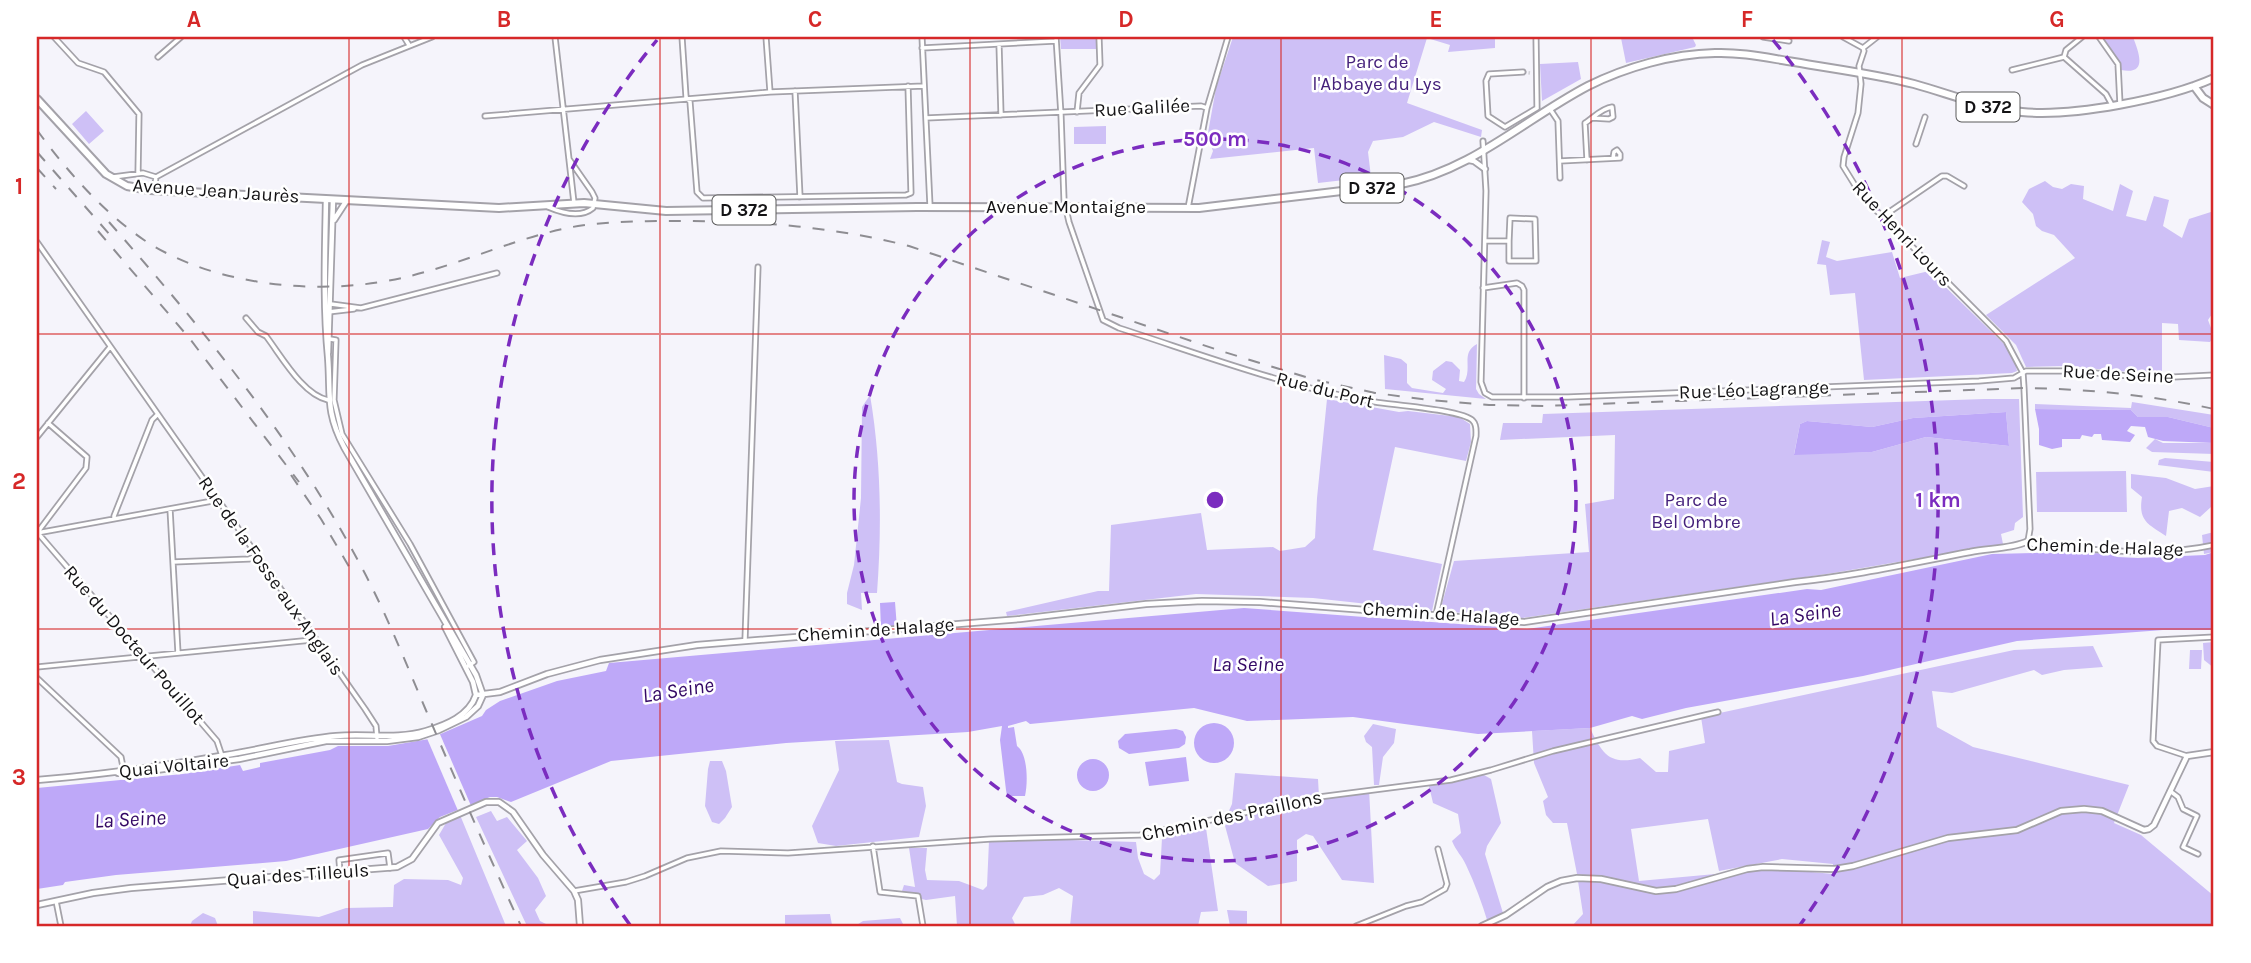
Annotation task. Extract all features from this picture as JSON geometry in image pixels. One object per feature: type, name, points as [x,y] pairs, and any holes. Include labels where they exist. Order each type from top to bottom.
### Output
[{"type":"main road","name":"D 372","points":[[1540,116],[1587,87],[1617,74],[1664,60],[1703,53],[1758,55],[1914,85],[1989,107],[2022,112],[2061,112],[2120,104],[2194,86],[2214,78]]},
{"type":"main road","points":[[2194,86],[2203,98],[2214,105]]},
{"type":"main road","name":"Avenue Jean Jaurès","points":[[37,99],[76,144],[111,178],[123,184],[150,190],[499,208],[573,203]]},
{"type":"main road","name":"Avenue Montaigne","points":[[573,203],[666,211],[1188,208],[1401,184],[1434,175],[1468,160],[1540,116]]},
{"type":"street","points":[[54,37],[78,63],[104,72],[139,114],[138,173]]},
{"type":"street","points":[[159,57],[181,37]]},
{"type":"street","points":[[404,37],[409,45]]},
{"type":"street","points":[[111,178],[138,173],[156,177],[324,84],[362,65],[432,37]]},
{"type":"street","points":[[555,37],[573,203]]},
{"type":"street","points":[[682,37],[697,192],[703,198],[906,195],[911,192],[908,86]]},
{"type":"street","points":[[766,37],[770,92]]},
{"type":"street","points":[[922,37],[930,208]]},
{"type":"street","points":[[1077,112],[1079,93],[1100,65],[1099,37]]},
{"type":"street","points":[[1188,208],[1207,108],[1228,37]]},
{"type":"street","points":[[1536,37],[1537,108],[1540,116]]},
{"type":"street","points":[[1763,37],[1789,41]]},
{"type":"street","points":[[1843,37],[1863,48]]},
{"type":"street","points":[[1859,74],[1863,48],[1877,37]]},
{"type":"street","points":[[2064,57],[2066,50],[2082,37]]},
{"type":"street","points":[[2099,37],[2118,64],[2120,104]]},
{"type":"street","points":[[922,48],[1057,39],[1065,207]]},
{"type":"street","points":[[999,44],[1001,115]]},
{"type":"street","points":[[2012,71],[2064,57]]},
{"type":"street","points":[[2064,57],[2106,94],[2112,105]]},
{"type":"street","points":[[1522,72],[1489,74],[1486,81],[1488,116],[1505,127],[1537,108]]},
{"type":"street","points":[[1530,72],[1536,73]]},
{"type":"street","name":"Rue Henri Lours","points":[[1859,74],[1861,83],[1858,113],[1843,166],[1861,195],[2006,341],[2023,373]]},
{"type":"street","points":[[485,116],[770,92],[924,86]]},
{"type":"street","points":[[795,91],[800,197]]},
{"type":"street","name":"Rue Galilée","points":[[926,118],[1201,106],[1207,108]]},
{"type":"street","points":[[1587,160],[1585,123],[1607,107],[1612,107],[1613,117],[1592,118]]},
{"type":"street","points":[[1550,109],[1558,121],[1560,178]]},
{"type":"street","points":[[1916,144],[1925,117]]},
{"type":"street","points":[[1483,141],[1483,288],[1517,283],[1524,290],[1524,398]]},
{"type":"street","points":[[544,205],[559,212],[579,213],[591,211],[595,204],[592,192],[568,158]]},
{"type":"street","points":[[1560,162],[1614,158]]},
{"type":"street","points":[[1468,160],[1485,169]]},
{"type":"street","points":[[123,184],[124,176]]},
{"type":"street","points":[[1882,217],[1942,176],[1964,186]]},
{"type":"street","points":[[150,190],[156,184],[156,177]]},
{"type":"street","points":[[328,357],[333,221],[330,199]]},
{"type":"street","points":[[330,199],[328,400],[334,426],[468,667],[482,687],[483,695]]},
{"type":"street","points":[[333,221],[347,200]]},
{"type":"street","name":"Rue du Port","points":[[1065,207],[1098,309],[1106,322],[1306,387],[1375,402],[1460,413],[1473,421],[1476,436],[1436,615]]},
{"type":"street","points":[[1510,218],[1535,219],[1536,261],[1509,261],[1509,241],[1510,218]]},
{"type":"street","points":[[1485,241],[1509,241]]},
{"type":"street","name":"Rue de la Fosse aux Anglais","points":[[37,242],[372,720],[377,739]]},
{"type":"street","points":[[468,667],[476,695],[483,695],[600,660],[745,640],[758,267]]},
{"type":"street","points":[[328,312],[407,297],[497,272]]},
{"type":"street","name":"Rue Léo Lagrange","points":[[1483,288],[1480,382],[1485,393],[1496,398],[1979,381],[2014,378],[2023,373]]},
{"type":"street","points":[[331,304],[354,309]]},
{"type":"street","points":[[246,318],[258,332],[266,336],[309,391],[328,400]]},
{"type":"street","points":[[330,340],[336,340],[335,410],[342,434],[410,544],[474,662],[468,667]]},
{"type":"street","points":[[37,437],[110,347]]},
{"type":"street","name":"Rue de Seine","points":[[2023,373],[2072,371],[2154,378],[2214,375]]},
{"type":"street","points":[[2023,373],[2028,541]]},
{"type":"street","points":[[114,519],[152,420],[157,415]]},
{"type":"street","points":[[37,532],[86,468],[88,461],[88,457],[48,423]]},
{"type":"street","points":[[37,532],[218,500]]},
{"type":"street","points":[[170,509],[178,653]]},
{"type":"street","name":"Rue du Docteur Pouillot","points":[[37,532],[217,741],[223,759]]},
{"type":"street","name":"Chemin de Halage","points":[[745,640],[1020,619],[1146,604],[1202,601],[1348,607],[1524,622],[1830,579],[2028,541],[2034,545],[2150,552],[2194,550],[2214,545]]},
{"type":"street","points":[[173,562],[249,559],[257,556]]},
{"type":"street","points":[[431,598],[436,594]]},
{"type":"street","points":[[2214,637],[2158,640],[2153,741],[2157,746],[2187,756],[2214,752]]},
{"type":"street","points":[[37,667],[253,647],[315,638]]},
{"type":"street","points":[[37,678],[121,757],[124,772]]},
{"type":"street","name":"Quai Voltaire","points":[[377,739],[415,734],[446,723],[467,711],[476,695]]},
{"type":"street","name":"Quai Voltaire","points":[[37,780],[223,759],[336,736],[409,739],[439,730],[466,717],[478,706],[483,695]]},
{"type":"street","name":"Chemin des Praillons","points":[[575,891],[626,882],[687,858],[721,851],[788,853],[1045,836],[1140,835],[1319,797],[1451,780],[1565,747],[1718,712]]},
{"type":"street","points":[[1484,926],[1506,915],[1547,887],[1577,878],[1601,879],[1656,891],[1676,889],[1763,867],[1835,869],[1865,863],[1948,838],[2017,830],[2061,811],[2084,809],[2102,811],[2144,830],[2149,829],[2154,825],[2187,756]]},
{"type":"street","points":[[2169,791],[2178,797],[2183,808],[2197,816],[2183,847],[2199,854]]},
{"type":"street","name":"Quai des Tilleuls","points":[[37,905],[93,893],[153,886],[397,867],[412,859],[432,829],[448,817],[494,801],[504,803],[513,812],[543,855],[575,891]]},
{"type":"street","points":[[873,846],[880,892],[918,896],[923,926]]},
{"type":"street","points":[[1356,926],[1422,902],[1445,890],[1447,884],[1438,849]]},
{"type":"street","points":[[340,872],[339,860],[388,853],[390,868]]},
{"type":"street","points":[[575,891],[580,926]]},
{"type":"street","points":[[57,901],[61,926]]},
{"type":"green space","points":[[1060,37],[1096,37],[1097,49],[1061,49]]},
{"type":"green space","name":"Parc de l'Abbaye du Lys","points":[[1233,37],[1495,37],[1495,48],[1448,52],[1450,45],[1427,38],[1407,103],[1482,130],[1481,137],[1434,122],[1403,137],[1373,141],[1368,152],[1371,177],[1318,183],[1314,148],[1210,159],[1213,151],[1211,146],[1206,144],[1216,88]]},
{"type":"green space","points":[[1611,37],[1695,37],[1693,39],[1696,45],[1626,63],[1621,38]]},
{"type":"green space","points":[[2102,37],[2133,37],[2139,56],[2138,66],[2130,71],[2121,70]]},
{"type":"green space","points":[[1578,62],[1581,79],[1542,101],[1540,64]]},
{"type":"green space","points":[[86,111],[104,131],[89,144],[72,124]]},
{"type":"green space","points":[[1106,126],[1106,144],[1074,144],[1074,127]]},
{"type":"green space","points":[[2045,181],[2062,189],[2071,184],[2084,186],[2083,199],[2113,211],[2120,184],[2133,191],[2126,216],[2146,221],[2154,196],[2169,200],[2163,226],[2182,238],[2189,219],[2214,211],[2214,311],[2208,320],[2214,336],[2210,342],[2179,340],[2178,324],[2162,323],[2162,375],[2065,366],[2026,367],[2016,345],[1986,315],[2075,258],[2054,235],[2036,226],[2033,214],[2022,202],[2029,189]]},
{"type":"green space","points":[[1822,240],[1830,242],[1826,257],[1837,261],[1892,252],[1900,278],[1929,271],[2006,346],[2015,361],[2017,371],[1864,380],[1855,293],[1830,295],[1826,265],[1817,264]]},
{"type":"green space","points":[[1477,344],[1476,389],[1486,399],[1385,389],[1384,355],[1401,359],[1407,364],[1407,383],[1412,388],[1443,393],[1446,389],[1432,380],[1433,371],[1446,361],[1452,362],[1460,370],[1459,381],[1464,382],[1469,352]]},
{"type":"green space","points":[[870,395],[880,493],[880,543],[877,593],[861,593],[862,610],[847,604],[847,593],[854,565],[861,498],[862,407]]},
{"type":"green space","points":[[1327,399],[1399,412],[1459,417],[1470,424],[1471,442],[1466,461],[1395,447],[1373,550],[1442,564],[1432,611],[1313,598],[1196,594],[1007,616],[1006,612],[1098,591],[1109,591],[1111,525],[1201,513],[1207,550],[1273,547],[1280,551],[1305,547],[1315,538]]},
{"type":"green space","name":"Parc de Bel Ombre","points":[[2019,399],[2023,517],[2015,523],[2014,530],[2001,534],[2003,544],[1833,573],[1522,618],[1440,611],[1454,561],[1589,552],[1585,504],[1614,499],[1615,435],[1500,440],[1503,423],[1542,423],[1543,414]],"holes":[[[2006,412],[2009,446],[1926,437],[1872,452],[1794,454],[1800,424],[1807,421],[1872,427],[1913,418]]]},
{"type":"green space","points":[[2132,402],[2214,415],[2214,428],[2168,417],[2138,417],[2131,410],[2035,409],[2035,404],[2131,408]]},
{"type":"green space","points":[[2155,439],[2163,443],[2214,443],[2214,454],[2152,452],[2146,448]]},
{"type":"green space","points":[[2165,458],[2214,462],[2214,472],[2158,465],[2159,460]]},
{"type":"green space","points":[[2126,471],[2127,512],[2037,512],[2036,472]]},
{"type":"green space","points":[[2131,474],[2166,478],[2195,489],[2214,486],[2214,508],[2211,507],[2200,517],[2182,508],[2169,511],[2166,536],[2149,525],[2143,517],[2142,497],[2131,488]]},
{"type":"green space","points":[[2214,532],[2214,552],[2204,554],[2202,535]]},
{"type":"green space","points":[[2214,642],[2214,668],[2204,660],[2203,643]]},
{"type":"green space","points":[[2093,646],[2103,667],[2042,675],[2034,670],[1952,693],[1932,691],[1937,727],[1973,747],[2129,785],[2114,823],[2141,835],[2214,896],[2214,926],[1572,926],[1583,914],[1578,881],[1621,881],[1577,874],[1567,823],[1553,823],[1546,815],[1543,801],[1548,797],[1534,763],[1532,731],[1590,728],[1603,751],[1614,759],[1640,758],[1656,772],[1668,772],[1669,751],[1705,743],[1701,717],[2014,650]],"holes":[[[1708,819],[1719,871],[1782,859],[1833,864],[1833,874],[1790,870],[1748,871],[1639,881],[1631,829]]]},
{"type":"green space","points":[[2190,650],[2202,650],[2201,669],[2189,669]]},
{"type":"green space","points":[[1373,724],[1396,729],[1394,743],[1383,757],[1379,785],[1374,785],[1372,747],[1364,736]]},
{"type":"green space","points":[[889,740],[897,782],[923,787],[926,806],[919,837],[836,846],[818,843],[812,826],[839,770],[835,741]]},
{"type":"green space","points":[[710,761],[722,761],[732,807],[719,824],[712,822],[705,806]]},
{"type":"green space","points":[[1235,773],[1318,779],[1319,797],[1369,789],[1374,883],[1342,880],[1313,836],[1306,834],[1297,840],[1297,881],[1268,886],[1235,863],[1224,822],[1232,804]]},
{"type":"green space","points":[[1484,775],[1491,779],[1501,823],[1485,854],[1503,913],[1488,923],[1469,872],[1452,841],[1461,833],[1458,814],[1433,803],[1429,786]]},
{"type":"green space","points":[[491,811],[497,821],[507,817],[527,841],[517,850],[538,878],[546,896],[535,910],[540,921],[550,926],[527,926],[476,817]]},
{"type":"green space","points":[[460,815],[506,926],[253,926],[253,911],[319,917],[346,908],[393,907],[394,885],[404,879],[448,880],[461,885],[463,878],[439,835],[446,823]]},
{"type":"green space","points":[[1206,828],[1218,911],[1201,912],[1198,926],[1070,926],[1073,896],[1059,888],[1043,895],[1024,897],[1012,918],[1016,926],[957,926],[955,896],[926,900],[901,894],[904,885],[915,887],[909,848],[927,848],[927,880],[959,881],[983,890],[987,886],[989,841],[1036,839],[1136,842],[1144,874],[1154,880],[1160,874],[1162,838]]},
{"type":"green space","points":[[1227,910],[1247,911],[1247,926],[1230,926]]},
{"type":"green space","points":[[203,913],[215,918],[218,926],[190,926],[192,921]]},
{"type":"green space","points":[[830,914],[832,925],[835,926],[785,926],[785,915]]},
{"type":"green space","points":[[900,918],[904,926],[855,926],[863,921]]},
{"type":"water","points":[[2035,409],[2131,410],[2138,417],[2168,417],[2214,428],[2214,443],[2163,441],[2148,437],[2145,427],[2131,426],[2127,431],[2135,435],[2130,442],[2102,440],[2101,434],[2094,434],[2092,437],[2082,435],[2080,439],[2062,439],[2062,447],[2052,449],[2039,445]]},
{"type":"water","points":[[2006,412],[2009,446],[1926,437],[1872,452],[1794,455],[1800,424],[1807,421],[1872,427],[1913,418]]},
{"type":"water","name":"La Seine","points":[[2076,552],[2138,558],[2205,555],[2214,552],[2214,630],[2163,630],[2017,641],[1863,676],[1686,708],[1642,719],[1632,716],[1590,728],[1478,734],[1353,717],[1247,721],[1194,708],[1030,724],[1026,721],[1008,726],[1014,727],[1017,746],[1025,762],[1025,796],[1007,796],[1000,740],[1002,726],[968,732],[786,743],[611,761],[511,802],[490,797],[440,817],[428,829],[286,861],[116,875],[37,889],[37,788],[183,774],[240,765],[243,771],[260,767],[260,763],[330,750],[338,746],[388,746],[429,739],[482,716],[500,701],[557,681],[606,671],[609,663],[1244,608],[1527,629],[1807,589],[1821,590],[1992,554]]},
{"type":"water","points":[[895,602],[897,628],[881,629],[880,603]]},
{"type":"water","points":[[1214,723],[1222,724],[1228,729],[1233,735],[1233,751],[1228,757],[1222,762],[1214,763],[1206,762],[1200,757],[1195,751],[1194,743],[1195,735],[1200,729],[1206,724]]},
{"type":"water","points":[[1176,729],[1183,731],[1186,737],[1185,744],[1179,748],[1129,754],[1119,748],[1118,741],[1125,734]]},
{"type":"water","points":[[1186,757],[1189,781],[1149,786],[1145,762]]},
{"type":"water","points":[[1093,759],[1104,764],[1109,775],[1104,786],[1093,791],[1082,786],[1077,775],[1082,764]]},
{"type":"pier","points":[[439,732],[472,808],[459,813],[426,736]]},
{"type":"tunnel","points":[[1523,72],[1530,73]]},
{"type":"railway","points":[[37,130],[86,190],[114,217],[144,240],[204,269],[273,284],[344,286],[410,276],[535,236],[591,224],[670,221],[769,224],[853,234],[909,246],[1221,351],[1312,379],[1375,393],[1489,405],[1545,406],[2024,388],[2119,394],[2214,409]]},
{"type":"railway","points":[[37,152],[111,236]]},
{"type":"railway","points":[[37,168],[56,189]]},
{"type":"railway","points":[[109,222],[179,303],[246,388],[336,521],[387,620],[521,926]]},
{"type":"railway","points":[[98,231],[190,339],[299,482]]},
{"type":"railway","points":[[291,475],[351,570]]}]
